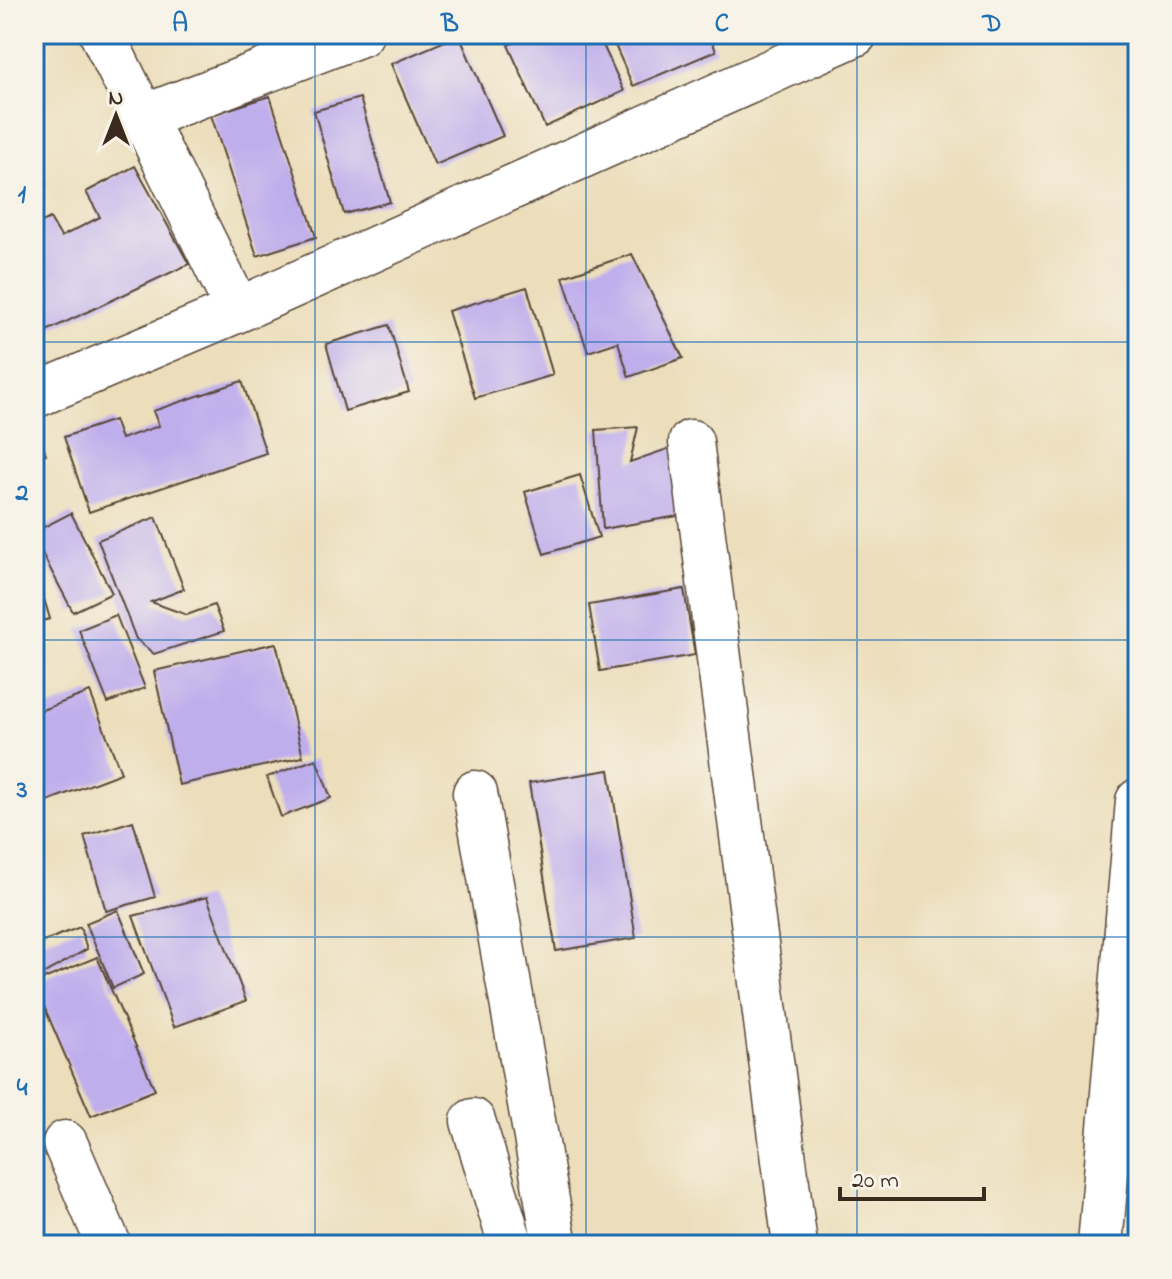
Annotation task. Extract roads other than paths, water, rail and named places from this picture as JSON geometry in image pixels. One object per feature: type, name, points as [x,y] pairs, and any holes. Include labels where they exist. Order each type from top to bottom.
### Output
[{"type":"street","points":[[102,34],[238,310]]},
{"type":"street","points":[[144,117],[361,34]]},
{"type":"street","points":[[34,396],[238,310],[855,34]]},
{"type":"street","points":[[691,442],[795,1245]]},
{"type":"street","points":[[475,793],[555,1245]]},
{"type":"street","points":[[1100,1245],[1138,801]]},
{"type":"street","points":[[473,1121],[511,1245]]},
{"type":"street","points":[[65,1143],[109,1245]]}]
